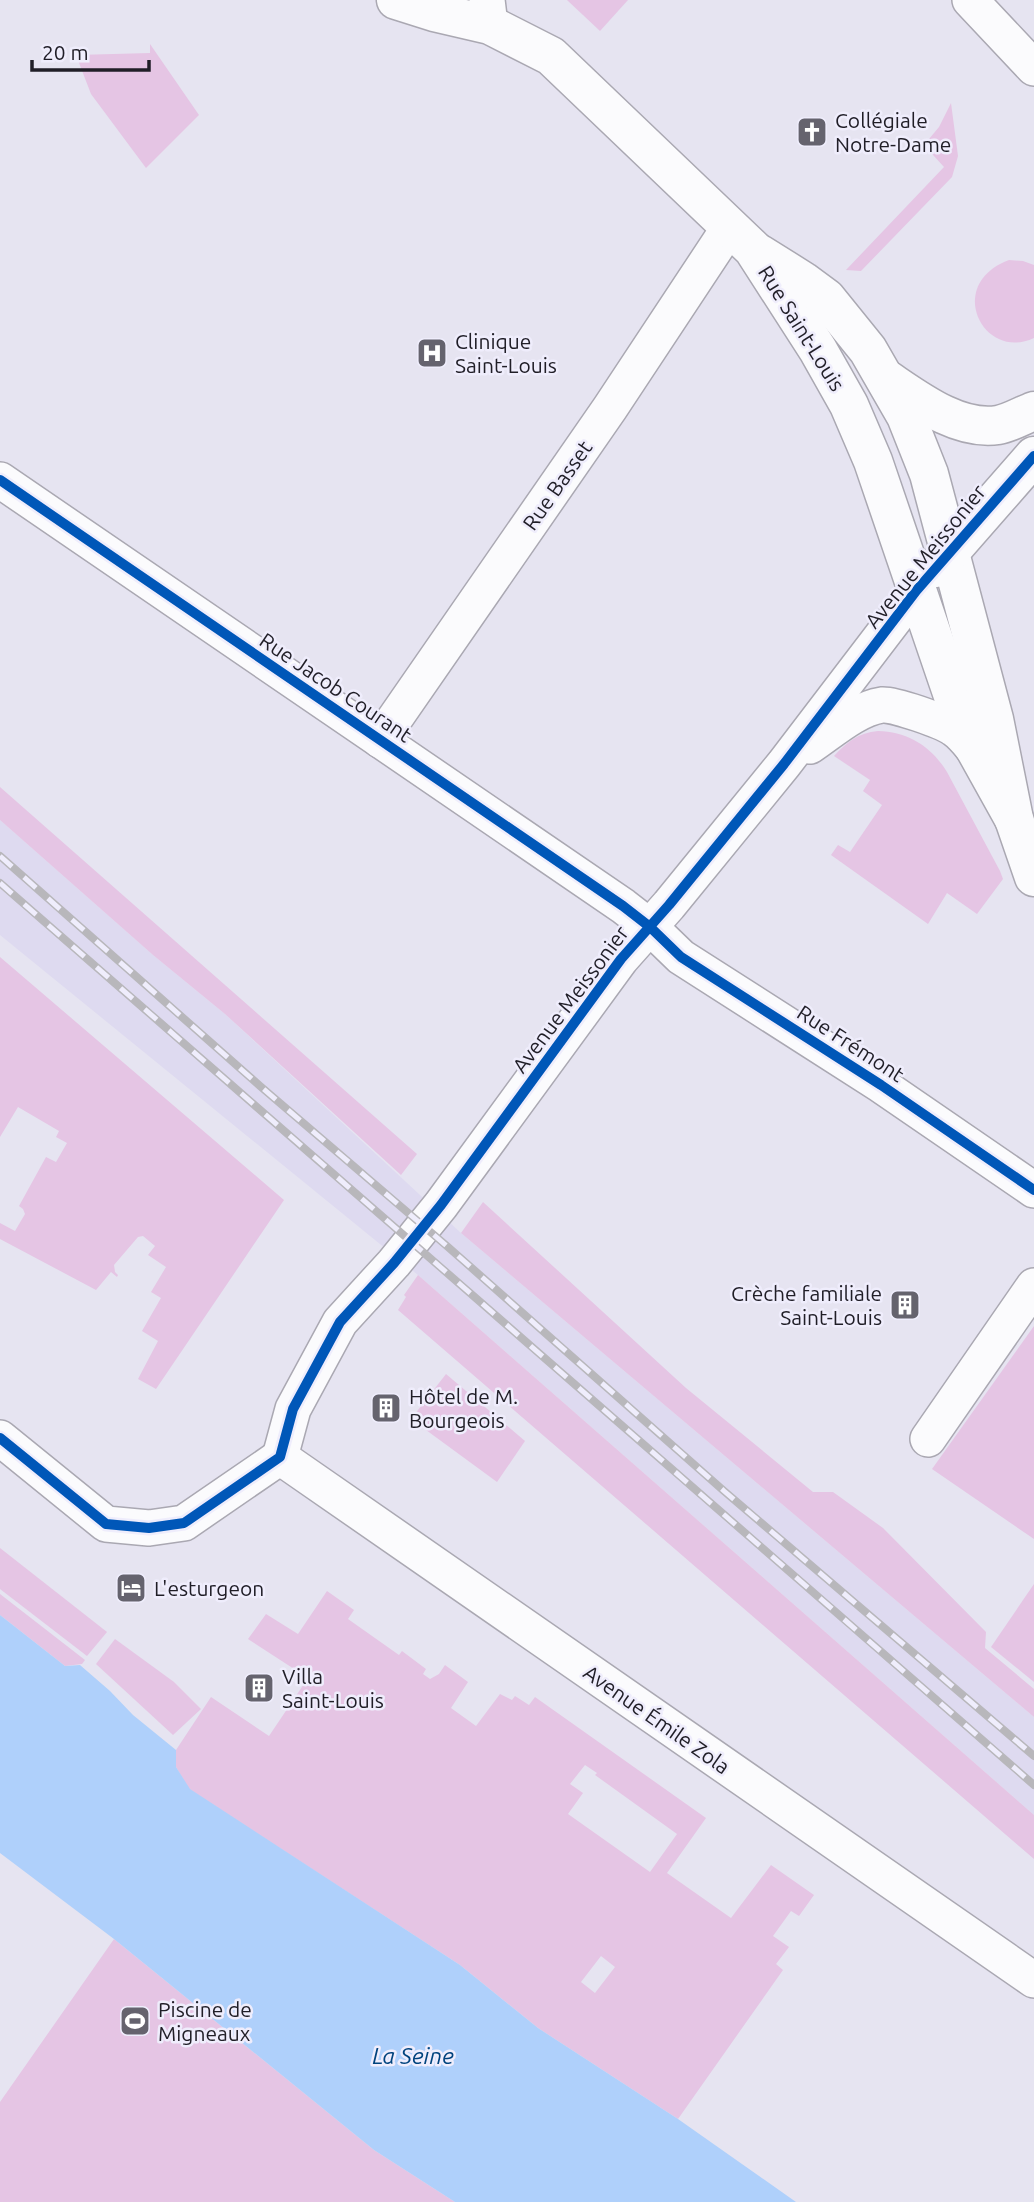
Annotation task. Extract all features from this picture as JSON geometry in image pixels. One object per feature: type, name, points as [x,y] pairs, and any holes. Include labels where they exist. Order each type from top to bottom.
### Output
[{"type":"main road","name":"Rue Saint-Louis","points":[[396,0],[433,12],[489,12],[551,56],[741,239],[818,350],[849,405],[873,461],[965,731],[1014,819]]},
{"type":"main road","points":[[741,239],[825,298],[868,350],[886,379],[917,442],[929,474],[994,719],[1014,819],[1034,877]]},
{"type":"main road","points":[[886,379],[914,398],[966,423],[1000,425],[1034,411]]},
{"type":"main road","name":"Avenue Meissonier","points":[[916,591],[1034,456]]},
{"type":"street","points":[[970,0],[1034,68]]},
{"type":"street","name":"Rue Basset","points":[[380,740],[610,408],[741,239]]},
{"type":"street","name":"Rue Jacob Courant","points":[[0,480],[650,927]]},
{"type":"street","name":"Avenue Meissonier","points":[[280,1457],[293,1409],[340,1322],[394,1263],[440,1205],[621,959],[784,764],[916,591]]},
{"type":"street","points":[[784,764],[853,716],[883,705],[942,722],[955,729],[978,754]]},
{"type":"street","name":"Rue Frémont","points":[[650,927],[681,957],[881,1085],[1034,1190]]},
{"type":"street","points":[[928,1439],[1034,1286]]},
{"type":"street","points":[[0,1438],[106,1524],[149,1528],[184,1523],[280,1457]]},
{"type":"street","name":"Avenue Émile Zola","points":[[280,1457],[1034,1980]]},
{"type":"shaded area","points":[[567,0],[628,0],[600,31]]},
{"type":"shaded area","points":[[150,44],[199,115],[146,168],[91,94],[76,55],[150,53]]},
{"type":"shaded area","points":[[951,103],[958,156],[952,177],[861,271],[846,270],[944,167],[924,145],[939,127]]},
{"type":"shaded area","points":[[1009,260],[1034,265],[1034,338],[1016,343],[999,339],[987,330],[978,317],[975,302],[978,286],[989,271]]},
{"type":"shaded area","points":[[878,731],[899,734],[918,742],[934,755],[947,772],[1003,879],[977,914],[947,893],[928,924],[831,855],[838,845],[850,852],[882,805],[863,791],[870,780],[834,756],[853,739]]},
{"type":"shaded area","points":[[0,787],[417,1154],[401,1175],[225,1014],[153,955],[0,820]]},
{"type":"shaded area","points":[[0,820],[153,955],[225,1014],[461,1233],[1034,1717],[1034,1815],[418,1275],[0,935]]},
{"type":"shaded area","points":[[0,957],[284,1200],[156,1389],[138,1379],[158,1341],[142,1331],[161,1298],[151,1292],[166,1267],[148,1255],[155,1246],[143,1236],[138,1237],[114,1265],[117,1277],[111,1272],[96,1290],[0,1239],[0,1223],[15,1231],[25,1214],[19,1206],[46,1157],[56,1162],[67,1143],[56,1137],[59,1131],[18,1107],[0,1137]]},
{"type":"shaded area","points":[[483,1202],[686,1388],[813,1492],[833,1492],[883,1528],[986,1632],[985,1648],[1034,1689],[1034,1717],[461,1233]]},
{"type":"shaded area","points":[[418,1275],[1034,1815],[1034,1859],[398,1310],[406,1297],[404,1295]]},
{"type":"shaded area","points":[[1034,1326],[1034,1539],[932,1469]]},
{"type":"shaded area","points":[[446,1374],[525,1441],[497,1482],[411,1419]]},
{"type":"shaded area","points":[[0,1548],[107,1632],[87,1656],[0,1589]]},
{"type":"shaded area","points":[[1034,1584],[1034,1682],[991,1647]]},
{"type":"shaded area","points":[[327,1591],[354,1610],[348,1619],[399,1655],[402,1651],[426,1669],[423,1674],[430,1679],[439,1674],[445,1665],[468,1682],[451,1708],[476,1726],[500,1694],[512,1700],[515,1696],[529,1705],[535,1697],[706,1818],[667,1873],[731,1918],[771,1865],[814,1895],[799,1916],[791,1911],[773,1936],[789,1947],[776,1964],[783,1970],[678,2119],[538,2028],[460,1965],[189,1789],[176,1767],[176,1750],[211,1697],[269,1736],[308,1678],[248,1639],[266,1614],[298,1634]],"holes":[[[585,1765],[677,1834],[650,1872],[568,1814],[583,1793],[570,1784]],[[601,1956],[615,1967],[595,1993],[581,1982]]]},
{"type":"shaded area","points":[[0,1594],[85,1660],[82,1664],[65,1666],[0,1615]]},
{"type":"shaded area","points":[[115,1639],[174,1682],[201,1709],[173,1735],[96,1664]]},
{"type":"shaded area","name":"Piscine de Migneaux","points":[[114,1939],[374,2150],[455,2202],[0,2202],[0,2102]]},
{"type":"water","name":"La Seine","points":[[0,1615],[65,1666],[80,1665],[133,1715],[176,1750],[176,1767],[190,1789],[460,1965],[538,2028],[678,2119],[796,2202],[455,2202],[374,2150],[114,1939],[0,1853]]},
{"type":"railway","points":[[0,856],[724,1491],[1034,1756]]},
{"type":"railway","points":[[0,883],[1034,1785]]},
{"type":"cycle path","points":[[0,1438],[106,1524],[149,1528],[184,1523],[280,1457],[293,1409],[340,1322],[394,1263],[441,1205],[621,959],[669,905],[784,764],[916,591],[1034,456]]},
{"type":"cycle path","points":[[0,480],[623,906],[681,957],[881,1085],[1034,1190]]},
{"type":"place","name":"Collégiale Notre-Dame","points":[[812,132]]},
{"type":"place","name":"Clinique Saint-Louis","points":[[432,353]]},
{"type":"place","name":"Crèche familiale Saint-Louis","points":[[905,1305]]},
{"type":"place","name":"Hôtel de M. Bourgeois","points":[[386,1408]]},
{"type":"place","name":"L'esturgeon","points":[[131,1588]]},
{"type":"place","name":"Villa Saint-Louis","points":[[259,1688]]},
{"type":"place","name":"Piscine de Migneaux","points":[[135,2021]]}]
